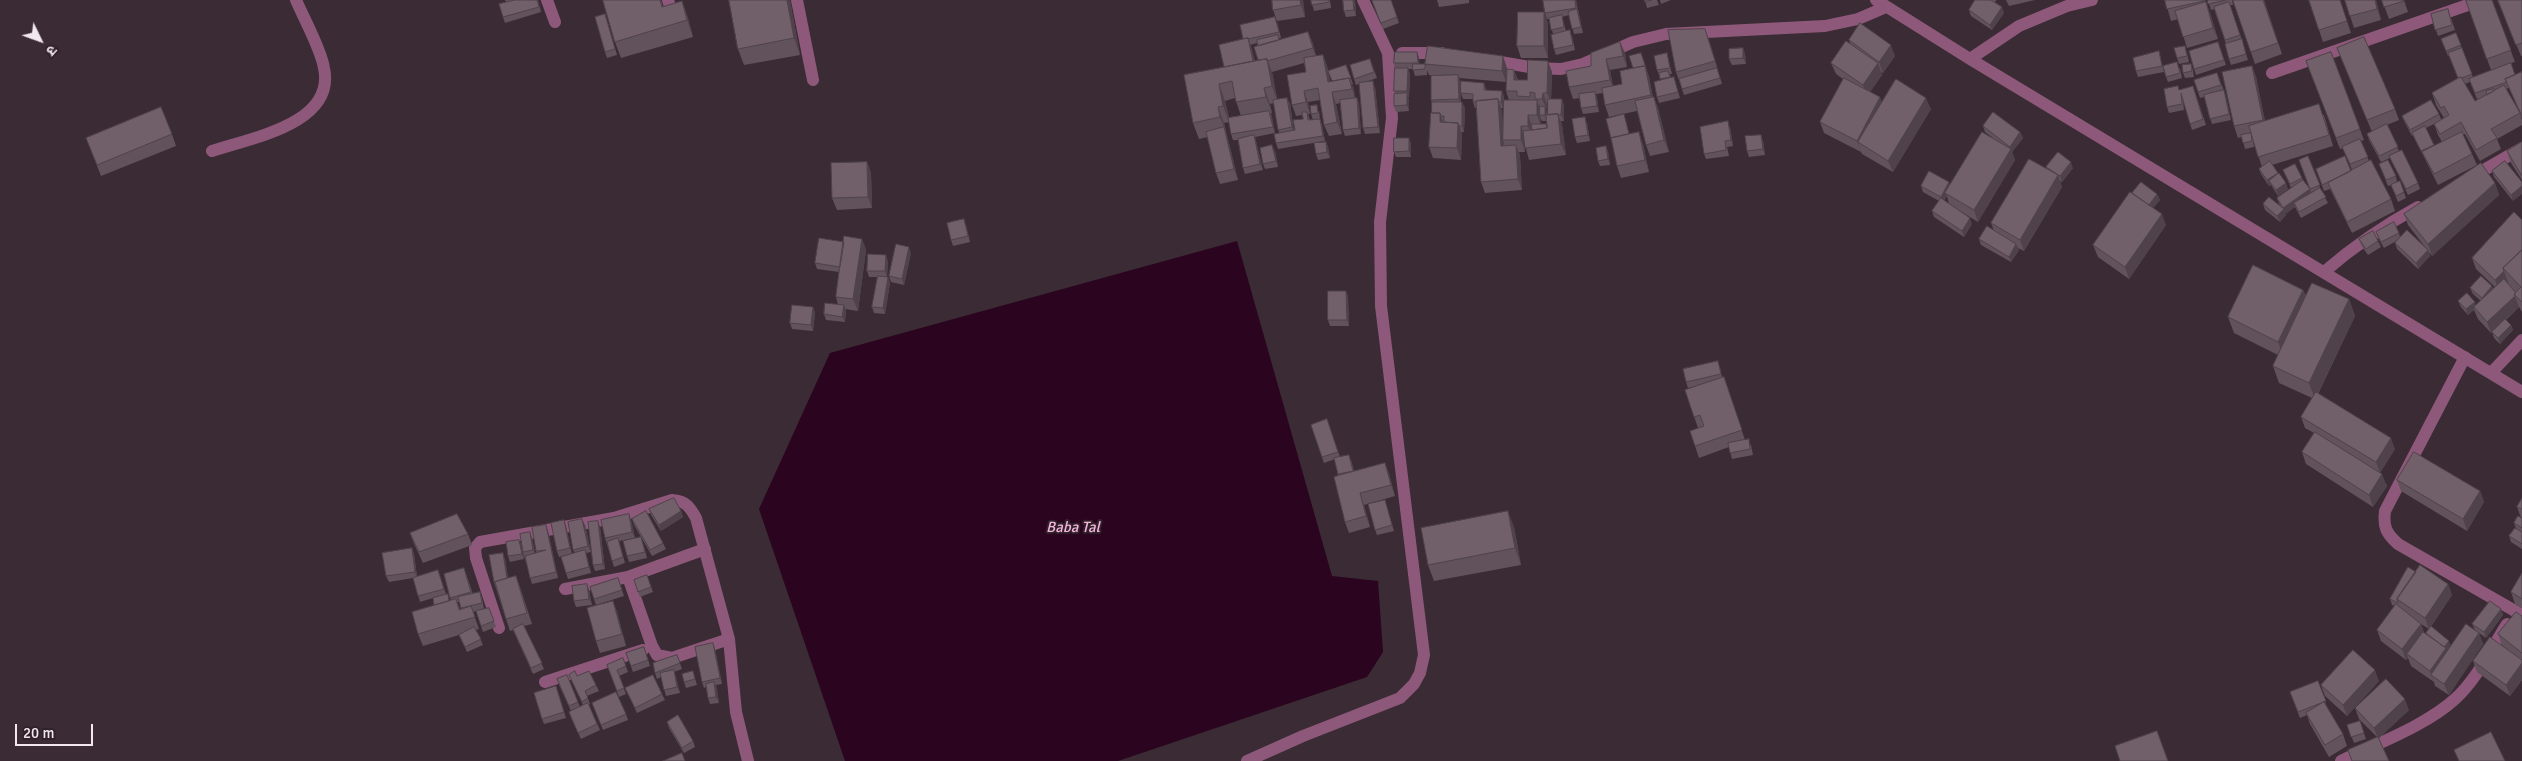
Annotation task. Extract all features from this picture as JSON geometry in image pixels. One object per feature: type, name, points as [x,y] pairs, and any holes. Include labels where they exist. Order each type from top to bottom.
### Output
[{"type":"street","points":[[212,151],[301,119],[316,106],[324,88],[324,68],[296,0]]},
{"type":"street","points":[[547,0],[555,22]]},
{"type":"street","points":[[668,0],[673,15]]},
{"type":"street","points":[[797,0],[813,80]]},
{"type":"street","points":[[1247,761],[1303,736],[1400,698],[1414,684],[1420,673],[1424,655],[1381,306],[1380,222],[1392,118],[1388,53],[1363,0]]},
{"type":"street","points":[[1970,60],[2019,26],[2067,6],[2092,0]]},
{"type":"street","points":[[2272,73],[2482,0]]},
{"type":"street","points":[[1476,58],[1535,68],[1561,68],[1583,64],[1633,42],[1666,34],[1825,26],[1858,19],[1881,3],[1970,60],[2522,392]]},
{"type":"street","points":[[1388,53],[1437,52],[1457,56]]},
{"type":"street","points":[[2457,185],[2522,148]]},
{"type":"street","points":[[2324,272],[2354,246],[2378,229],[2432,199]]},
{"type":"street","points":[[2491,373],[2522,340]]},
{"type":"street","points":[[2341,761],[2437,714],[2455,699],[2469,683],[2519,614],[2398,544],[2388,535],[2383,524],[2385,511],[2465,357]]},
{"type":"street","points":[[499,628],[476,558],[475,548],[480,542],[614,518],[672,500],[681,501],[690,506],[696,518],[729,639],[736,712],[748,761]]},
{"type":"street","points":[[565,589],[628,576],[704,549]]},
{"type":"street","points":[[628,576],[652,646],[657,655],[672,658],[729,639]]},
{"type":"street","points":[[545,682],[652,646]]},
{"type":"water","name":"Baba Tal","points":[[1237,241],[1332,576],[1378,581],[1383,652],[1367,677],[1118,761],[845,761],[759,509],[830,353]]},
{"type":"building","points":[[515,0],[537,0],[539,7],[503,17],[499,4]]},
{"type":"building","points":[[603,0],[660,0],[662,7],[682,1],[687,20],[615,42]]},
{"type":"building","points":[[729,0],[787,0],[794,38],[738,49]]},
{"type":"building","points":[[1272,0],[1300,0],[1301,5],[1273,10]]},
{"type":"building","points":[[1311,0],[1329,0],[1329,2],[1312,5]]},
{"type":"building","points":[[1343,0],[1353,0],[1354,10],[1344,11]]},
{"type":"building","points":[[1372,0],[1391,0],[1397,17],[1381,23]]},
{"type":"building","points":[[1543,0],[1575,0],[1576,8],[1545,13]]},
{"type":"building","points":[[1975,0],[1991,0],[2002,7],[1990,25],[1969,10]]},
{"type":"building","points":[[2165,0],[2204,0],[2204,1],[2167,9]]},
{"type":"building","points":[[2208,0],[2226,0],[2208,4]]},
{"type":"building","points":[[2233,0],[2263,0],[2278,43],[2251,52]]},
{"type":"building","points":[[2309,0],[2340,0],[2347,21],[2319,30]]},
{"type":"building","points":[[2345,0],[2375,0],[2377,9],[2350,16]]},
{"type":"building","points":[[2382,0],[2403,0],[2404,1],[2384,7]]},
{"type":"building","points":[[2466,0],[2492,0],[2511,50],[2487,59]]},
{"type":"building","points":[[2498,0],[2522,0],[2522,43],[2516,45]]},
{"type":"building","points":[[2206,2],[2213,28],[2183,37],[2175,11]]},
{"type":"building","points":[[2229,2],[2240,35],[2225,40],[2214,7]]},
{"type":"building","points":[[1577,9],[1581,27],[1572,29],[1568,12]]},
{"type":"building","points":[[2448,9],[2452,25],[2435,30],[2431,14]]},
{"type":"building","points":[[1518,12],[1544,12],[1544,46],[1517,46]]},
{"type":"building","points":[[605,14],[615,49],[605,52],[595,17]]},
{"type":"building","points":[[1562,15],[1564,27],[1551,30],[1549,18]]},
{"type":"building","points":[[1275,17],[1279,32],[1243,39],[1240,25]]},
{"type":"building","points":[[1860,23],[1891,45],[1879,62],[1849,40]]},
{"type":"building","points":[[1705,29],[1715,61],[1676,72],[1668,30]]},
{"type":"building","points":[[1570,30],[1573,45],[1554,49],[1551,35]]},
{"type":"building","points":[[1308,32],[1313,48],[1267,61],[1267,59],[1258,60],[1254,47]]},
{"type":"building","points":[[2456,33],[2461,45],[2446,51],[2441,39]]},
{"type":"building","points":[[1278,35],[1279,40],[1258,46],[1257,40]]},
{"type":"building","points":[[2364,37],[2395,109],[2367,120],[2337,48]]},
{"type":"building","points":[[1248,38],[1253,61],[1224,67],[1219,45]]},
{"type":"building","points":[[2242,39],[2246,54],[2229,59],[2225,44]]},
{"type":"building","points":[[1846,41],[1878,63],[1863,85],[1831,63]]},
{"type":"building","points":[[1620,42],[1623,56],[1606,59],[1610,80],[1569,87],[1566,71],[1591,66],[1591,53]]},
{"type":"building","points":[[2218,42],[2224,60],[2194,69],[2189,51]]},
{"type":"building","points":[[1428,46],[1503,56],[1502,71],[1425,64]]},
{"type":"building","points":[[2185,46],[2187,56],[2177,58],[2174,48]]},
{"type":"building","points":[[1743,48],[1743,58],[1729,59],[1729,49]]},
{"type":"building","points":[[2462,48],[2472,74],[2458,78],[2448,53]]},
{"type":"building","points":[[2159,51],[2162,66],[2136,71],[2133,58]]},
{"type":"building","points":[[1395,52],[1417,52],[1418,63],[1394,63]]},
{"type":"building","points":[[2331,52],[2360,129],[2336,138],[2306,61]]},
{"type":"building","points":[[1641,53],[1646,68],[1645,66],[1633,68],[1629,56]]},
{"type":"building","points":[[1667,53],[1670,68],[1657,70],[1654,56]]},
{"type":"building","points":[[1323,55],[1328,82],[1349,78],[1352,89],[1332,92],[1337,122],[1324,125],[1318,88],[1304,91],[1306,102],[1292,105],[1287,75],[1306,72],[1304,58]]},
{"type":"building","points":[[1267,59],[1272,86],[1264,88],[1266,97],[1236,102],[1232,81],[1219,84],[1223,106],[1218,107],[1220,117],[1193,123],[1184,75]]},
{"type":"building","points":[[1370,59],[1374,72],[1354,79],[1350,65]]},
{"type":"building","points":[[1528,60],[1548,61],[1547,93],[1543,93],[1542,99],[1535,99],[1535,93],[1530,92],[1530,97],[1517,96],[1517,91],[1506,91],[1507,69],[1514,70],[1514,80],[1527,80]]},
{"type":"building","points":[[2177,62],[2180,73],[2166,77],[2163,66]]},
{"type":"building","points":[[2511,63],[2515,75],[2505,79],[2507,82],[2475,93],[2469,79]]},
{"type":"building","points":[[1413,64],[1425,64],[1425,69],[1413,70]]},
{"type":"building","points":[[2191,64],[2192,71],[2183,73],[2182,65]]},
{"type":"building","points":[[1346,65],[1351,78],[1332,81],[1328,71]]},
{"type":"building","points":[[1645,66],[1651,95],[1605,105],[1602,88],[1622,84],[1620,71]]},
{"type":"building","points":[[2252,66],[2263,120],[2234,126],[2222,72]]},
{"type":"building","points":[[1395,68],[1408,68],[1407,91],[1394,91]]},
{"type":"building","points":[[1717,68],[1720,78],[1682,89],[1679,79]]},
{"type":"building","points":[[1668,71],[1670,77],[1660,79],[1659,73]]},
{"type":"building","points":[[2522,72],[2522,116],[2505,79]]},
{"type":"building","points":[[2217,73],[2221,85],[2198,92],[2194,80]]},
{"type":"building","points":[[1458,75],[1459,99],[1431,100],[1431,76]]},
{"type":"building","points":[[1674,77],[1678,92],[1657,97],[1654,82]]},
{"type":"building","points":[[2461,77],[2475,101],[2504,85],[2520,113],[2491,129],[2497,138],[2476,150],[2461,122],[2440,134],[2434,124],[2449,115],[2444,106],[2441,108],[2432,93]]},
{"type":"building","points":[[1844,78],[1880,97],[1857,141],[1820,122]]},
{"type":"building","points":[[1896,79],[1926,98],[1888,161],[1858,142]]},
{"type":"building","points":[[1373,81],[1378,127],[1363,128],[1359,83]]},
{"type":"building","points":[[1461,81],[1484,83],[1484,90],[1502,91],[1501,102],[1498,99],[1473,102],[1473,94],[1461,93]]},
{"type":"building","points":[[2178,86],[2179,90],[2193,86],[2203,119],[2190,124],[2181,93],[2182,104],[2167,107],[2164,89]]},
{"type":"building","points":[[2224,90],[2229,114],[2210,119],[2204,95]]},
{"type":"building","points":[[2495,90],[2487,95],[2486,91]]},
{"type":"building","points":[[1595,92],[1597,106],[1581,108],[1579,94]]},
{"type":"building","points":[[1407,93],[1407,105],[1394,106],[1394,94]]},
{"type":"building","points":[[1654,97],[1664,140],[1646,145],[1635,101]]},
{"type":"building","points":[[1287,98],[1292,127],[1278,130],[1273,100]]},
{"type":"building","points":[[1357,98],[1359,128],[1343,130],[1340,100]]},
{"type":"building","points":[[1498,99],[1501,146],[1516,145],[1518,179],[1481,182],[1476,101]]},
{"type":"building","points":[[1548,99],[1562,99],[1561,115],[1548,115]]},
{"type":"building","points":[[1504,100],[1537,100],[1537,115],[1528,115],[1528,126],[1521,126],[1521,140],[1503,140]]},
{"type":"building","points":[[2431,100],[2439,114],[2410,130],[2402,116]]},
{"type":"building","points":[[1432,102],[1462,102],[1462,126],[1459,126],[1458,123],[1444,122],[1444,116],[1441,116],[1440,113],[1432,113]]},
{"type":"building","points":[[2319,104],[2329,135],[2258,157],[2249,126]]},
{"type":"building","points":[[1317,105],[1318,113],[1311,114],[1310,106]]},
{"type":"building","points":[[1540,106],[1545,107],[1545,115],[1540,115]]},
{"type":"building","points":[[161,107],[172,134],[97,165],[86,138]]},
{"type":"building","points":[[1269,111],[1273,127],[1231,134],[1228,118]]},
{"type":"building","points":[[1302,112],[1307,112],[1308,120],[1320,119],[1323,136],[1276,143],[1274,134],[1295,130],[1293,120],[1303,119]]},
{"type":"building","points":[[1993,112],[2020,132],[2010,147],[1983,126]]},
{"type":"building","points":[[1431,113],[1440,113],[1440,122],[1458,123],[1457,148],[1429,147]]},
{"type":"building","points":[[1558,114],[1561,144],[1525,148],[1523,131],[1547,128],[1546,115]]},
{"type":"building","points":[[1624,114],[1629,134],[1611,138],[1606,119]]},
{"type":"building","points":[[1585,117],[1588,135],[1575,137],[1572,119]]},
{"type":"building","points":[[1728,121],[1731,140],[1725,141],[1726,150],[1704,154],[1700,127]]},
{"type":"building","points":[[1532,124],[1547,124],[1547,128],[1532,130]]},
{"type":"building","points":[[2387,124],[2398,147],[2379,156],[2367,134]]},
{"type":"building","points":[[2425,126],[2434,145],[2421,151],[2412,133]]},
{"type":"building","points":[[1224,127],[1234,169],[1216,173],[1206,132]]},
{"type":"building","points":[[1639,132],[1645,160],[1617,166],[1611,138]]},
{"type":"building","points":[[1982,132],[2011,149],[1974,210],[1945,193]]},
{"type":"building","points":[[2462,132],[2472,154],[2434,174],[2422,152]]},
{"type":"building","points":[[2251,133],[2252,141],[2243,143],[2241,135]]},
{"type":"building","points":[[1254,135],[1260,164],[1243,168],[1238,139]]},
{"type":"building","points":[[1761,135],[1763,149],[1747,151],[1745,136]]},
{"type":"building","points":[[1394,138],[1409,138],[1409,151],[1394,152]]},
{"type":"building","points":[[2360,139],[2368,157],[2350,164],[2342,147]]},
{"type":"building","points":[[1326,142],[1327,152],[1316,154],[1314,143]]},
{"type":"building","points":[[2522,142],[2522,176],[2507,151]]},
{"type":"building","points":[[1272,145],[1276,161],[1263,164],[1260,148]]},
{"type":"building","points":[[1606,146],[1608,159],[1598,161],[1596,148]]},
{"type":"building","points":[[2402,150],[2418,183],[2406,189],[2389,156]]},
{"type":"building","points":[[2058,152],[2071,162],[2060,176],[2046,167]]},
{"type":"building","points":[[2308,156],[2320,185],[2310,189],[2299,160]]},
{"type":"building","points":[[2345,156],[2351,171],[2322,185],[2316,169]]},
{"type":"building","points":[[2029,159],[2058,175],[2020,240],[1991,223]]},
{"type":"building","points":[[2371,160],[2391,199],[2347,222],[2328,183]]},
{"type":"building","points":[[2388,160],[2396,176],[2386,180],[2379,164]]},
{"type":"building","points":[[2270,161],[2278,173],[2267,180],[2259,169]]},
{"type":"building","points":[[2505,161],[2522,182],[2522,186],[2511,195],[2492,171]]},
{"type":"building","points":[[867,162],[868,197],[832,198],[831,163]]},
{"type":"building","points":[[2481,163],[2495,183],[2428,244],[2404,214]]},
{"type":"building","points":[[2295,164],[2302,178],[2290,184],[2283,170]]},
{"type":"building","points":[[1929,171],[1949,182],[1941,197],[1921,186]]},
{"type":"building","points":[[2279,173],[2286,183],[2276,190],[2269,181]]},
{"type":"building","points":[[2303,180],[2310,189],[2283,208],[2277,198]]},
{"type":"building","points":[[2400,181],[2404,192],[2396,196],[2391,185]]},
{"type":"building","points":[[2141,182],[2157,194],[2149,205],[2132,193]]},
{"type":"building","points":[[2320,188],[2326,197],[2299,212],[2294,203]]},
{"type":"building","points":[[2130,192],[2162,214],[2125,267],[2093,245]]},
{"type":"building","points":[[2269,197],[2284,209],[2277,216],[2263,204]]},
{"type":"building","points":[[1941,198],[1970,218],[1962,231],[1932,211]]},
{"type":"building","points":[[2514,212],[2522,220],[2522,250],[2503,268],[2504,271],[2495,280],[2472,258]]},
{"type":"building","points":[[964,219],[968,236],[951,240],[947,223]]},
{"type":"building","points":[[2394,222],[2399,233],[2381,242],[2376,232]]},
{"type":"building","points":[[1987,226],[2016,244],[2009,257],[1979,239]]},
{"type":"building","points":[[2407,230],[2428,250],[2416,263],[2395,243]]},
{"type":"building","points":[[2373,231],[2378,241],[2366,249],[2359,239]]},
{"type":"building","points":[[844,236],[862,239],[853,299],[836,297]]},
{"type":"building","points":[[819,238],[844,242],[840,267],[815,263]]},
{"type":"building","points":[[896,244],[909,247],[902,279],[889,276]]},
{"type":"building","points":[[2522,250],[2522,302],[2514,294],[2521,287],[2503,268]]},
{"type":"building","points":[[868,254],[886,255],[885,271],[867,271]]},
{"type":"building","points":[[2253,265],[2303,290],[2278,342],[2228,317]]},
{"type":"building","points":[[878,276],[888,277],[883,308],[872,307]]},
{"type":"building","points":[[2481,276],[2492,286],[2482,298],[2470,288]]},
{"type":"building","points":[[2504,279],[2516,293],[2514,294],[2515,296],[2487,322],[2474,307]]},
{"type":"building","points":[[2312,283],[2349,299],[2309,383],[2273,366]]},
{"type":"building","points":[[1328,291],[1346,291],[1347,320],[1328,320]]},
{"type":"building","points":[[2467,293],[2475,302],[2466,309],[2458,301]]},
{"type":"building","points":[[825,303],[844,305],[842,317],[824,314]]},
{"type":"building","points":[[792,305],[813,307],[811,325],[790,323]]},
{"type":"building","points":[[2505,319],[2511,325],[2498,338],[2492,332]]},
{"type":"building","points":[[1718,361],[1721,374],[1686,382],[1683,369]]},
{"type":"building","points":[[1724,377],[1742,430],[1695,446],[1690,431],[1704,426],[1700,415],[1694,417],[1685,390]]},
{"type":"building","points":[[2316,392],[2391,438],[2376,462],[2301,417]]},
{"type":"building","points":[[1327,419],[1338,452],[1322,457],[1311,425]]},
{"type":"building","points":[[2315,432],[2382,474],[2369,495],[2302,452]]},
{"type":"building","points":[[1749,439],[1750,449],[1730,453],[1728,443]]},
{"type":"building","points":[[2414,452],[2480,491],[2463,519],[2397,480]]},
{"type":"building","points":[[1349,455],[1353,471],[1338,474],[1334,458]]},
{"type":"building","points":[[1385,463],[1391,485],[1360,493],[1366,516],[1345,522],[1334,477]]},
{"type":"building","points":[[674,498],[681,511],[659,525],[649,509]]},
{"type":"building","points":[[2522,498],[2522,509],[2517,507]]},
{"type":"building","points":[[1385,500],[1392,525],[1375,530],[1368,504]]},
{"type":"building","points":[[646,511],[663,543],[650,550],[632,519]]},
{"type":"building","points":[[1508,511],[1515,548],[1428,565],[1421,528]]},
{"type":"building","points":[[457,514],[468,534],[419,552],[410,533]]},
{"type":"building","points":[[629,514],[632,532],[605,538],[601,520]]},
{"type":"building","points":[[2518,516],[2522,518],[2522,528],[2514,523]]},
{"type":"building","points":[[582,519],[588,546],[573,550],[568,522]]},
{"type":"building","points":[[564,520],[570,548],[557,551],[551,523]]},
{"type":"building","points":[[598,521],[603,564],[593,565],[588,522]]},
{"type":"building","points":[[546,525],[556,572],[530,578],[525,556],[546,550],[536,551],[532,527]]},
{"type":"building","points":[[2515,528],[2522,532],[2522,544],[2509,536]]},
{"type":"building","points":[[530,532],[533,550],[523,552],[520,534]]},
{"type":"building","points":[[641,537],[645,552],[627,556],[623,541]]},
{"type":"building","points":[[618,538],[623,557],[612,561],[607,542]]},
{"type":"building","points":[[519,540],[522,554],[508,556],[506,542]]},
{"type":"building","points":[[412,548],[415,572],[386,576],[382,553]]},
{"type":"building","points":[[585,550],[589,567],[566,573],[561,557]]},
{"type":"building","points":[[503,553],[507,578],[494,582],[489,555]]},
{"type":"building","points":[[2420,565],[2448,584],[2425,618],[2397,599]]},
{"type":"building","points":[[2408,567],[2416,572],[2397,599],[2398,603],[2390,599]]},
{"type":"building","points":[[464,568],[471,592],[450,598],[444,574]]},
{"type":"building","points":[[438,570],[444,589],[418,596],[413,578]]},
{"type":"building","points":[[2522,573],[2522,599],[2511,592]]},
{"type":"building","points":[[647,575],[651,587],[638,592],[634,580]]},
{"type":"building","points":[[516,576],[527,613],[506,619],[495,582]]},
{"type":"building","points":[[618,578],[622,590],[594,599],[590,587]]},
{"type":"building","points":[[587,584],[589,599],[574,601],[572,586]]},
{"type":"building","points":[[480,592],[482,603],[461,608],[458,597]]},
{"type":"building","points":[[448,594],[449,601],[434,605],[433,598]]},
{"type":"building","points":[[456,599],[459,610],[471,606],[475,617],[418,634],[412,612]]},
{"type":"building","points":[[613,601],[622,634],[596,641],[587,608]]},
{"type":"building","points":[[2490,601],[2501,609],[2484,632],[2472,624]]},
{"type":"building","points":[[2396,604],[2421,624],[2402,649],[2377,630]]},
{"type":"building","points":[[489,608],[494,621],[481,626],[476,611]]},
{"type":"building","points":[[2516,612],[2522,616],[2522,653],[2498,634]]},
{"type":"building","points":[[523,624],[542,663],[531,668],[513,629]]},
{"type":"building","points":[[2466,624],[2479,633],[2444,684],[2431,675]]},
{"type":"building","points":[[2431,626],[2449,641],[2444,647],[2426,633]]},
{"type":"building","points":[[474,627],[481,639],[465,647],[459,635]]},
{"type":"building","points":[[2423,632],[2446,648],[2430,671],[2407,654]]},
{"type":"building","points":[[2490,637],[2522,660],[2522,663],[2506,685],[2473,661]]},
{"type":"building","points":[[713,643],[720,678],[702,682],[695,647]]},
{"type":"building","points":[[644,647],[648,660],[631,666],[626,653]]},
{"type":"building","points":[[2353,650],[2375,670],[2343,705],[2321,685]]},
{"type":"building","points":[[677,655],[680,663],[655,673],[653,663]]},
{"type":"building","points":[[623,658],[626,666],[617,670],[624,688],[617,691],[607,665]]},
{"type":"building","points":[[674,670],[677,687],[664,690],[660,673]]},
{"type":"building","points":[[575,671],[577,676],[589,671],[596,685],[585,691],[588,698],[582,702],[569,675]]},
{"type":"building","points":[[693,671],[695,679],[684,682],[682,674]]},
{"type":"building","points":[[567,675],[578,702],[569,706],[557,679]]},
{"type":"building","points":[[653,675],[662,694],[635,708],[625,688]]},
{"type":"building","points":[[2386,679],[2405,699],[2374,728],[2355,708]]},
{"type":"building","points":[[2318,681],[2326,701],[2298,712],[2290,692]]},
{"type":"building","points":[[714,682],[716,697],[708,698],[706,684]]},
{"type":"building","points":[[556,686],[564,712],[542,719],[534,693]]},
{"type":"building","points":[[616,692],[626,714],[601,725],[592,703]]},
{"type":"building","points":[[2324,702],[2343,734],[2325,745],[2306,713]]},
{"type":"building","points":[[588,703],[597,724],[578,733],[569,712]]},
{"type":"building","points":[[678,715],[693,741],[682,748],[667,722]]},
{"type":"building","points":[[2360,721],[2364,733],[2351,737],[2347,725]]},
{"type":"building","points":[[2157,731],[2168,761],[2120,761],[2115,746]]},
{"type":"building","points":[[2491,732],[2505,761],[2459,761],[2454,750]]},
{"type":"building","points":[[2378,737],[2389,761],[2352,761],[2348,750]]},
{"type":"building","points":[[682,753],[685,761],[663,761]]}]
